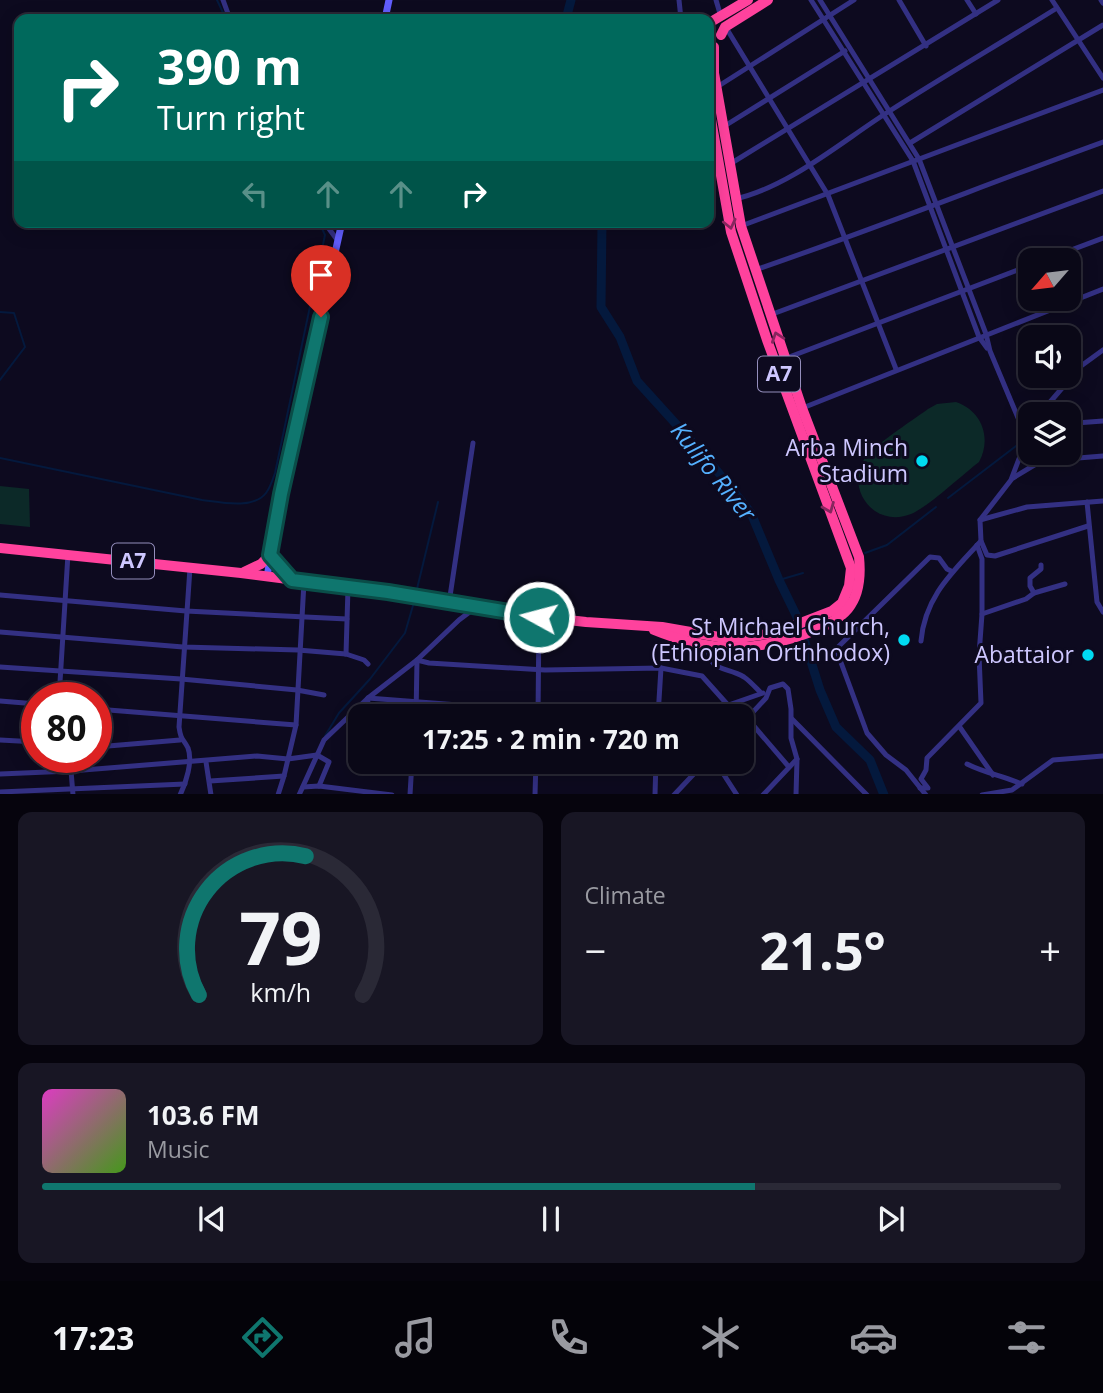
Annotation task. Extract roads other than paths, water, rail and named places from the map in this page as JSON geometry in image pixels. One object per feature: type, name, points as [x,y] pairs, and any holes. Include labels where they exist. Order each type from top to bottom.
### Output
[{"type":"highway","name":"A7","points":[[714,47],[719,43],[723,26],[748,0]]},
{"type":"highway","name":"A7","points":[[714,26],[723,26],[768,0]]},
{"type":"highway","name":"A7","points":[[714,24],[723,26]]},
{"type":"highway","name":"A7","points":[[0,548],[241,573],[539,617],[662,627],[719,637],[777,638],[832,611],[842,603],[849,586],[851,568],[824,481],[731,232],[730,164],[714,65]]},
{"type":"highway","name":"A7","points":[[714,128],[731,196],[785,359],[797,410]]},
{"type":"highway","name":"A7","points":[[647,627],[708,645],[743,648],[818,630],[839,619],[853,602],[861,578],[859,557],[824,481]]},
{"type":"highway","points":[[241,573],[261,564],[270,555],[292,580]]},
{"type":"street","points":[[716,0],[723,26],[828,195],[896,369]]},
{"type":"street","points":[[811,0],[843,53],[866,82]]},
{"type":"street","points":[[820,0],[866,82],[916,160]]},
{"type":"street","points":[[717,87],[854,0]]},
{"type":"street","points":[[899,0],[926,46]]},
{"type":"street","points":[[967,0],[976,14]]},
{"type":"street","points":[[730,164],[998,0]]},
{"type":"street","points":[[1052,0],[1103,78]]},
{"type":"street","points":[[731,196],[757,194],[1057,8]]},
{"type":"street","points":[[910,143],[1103,25]]},
{"type":"street","points":[[723,127],[849,49]]},
{"type":"street","points":[[741,226],[1103,90]]},
{"type":"street","points":[[886,113],[910,143],[933,204],[953,246],[979,337],[990,351]]},
{"type":"street","points":[[755,270],[846,239],[1103,142]]},
{"type":"street","points":[[769,315],[1103,191]]},
{"type":"street","points":[[933,204],[946,248],[986,334],[990,351],[1018,418]]},
{"type":"street","points":[[328,228],[338,241]]},
{"type":"street","points":[[267,577],[281,494],[341,228]]},
{"type":"street","points":[[1076,248],[1103,238]]},
{"type":"street","points":[[785,359],[1018,270]]},
{"type":"street","points":[[797,410],[1103,289]]},
{"type":"street","points":[[1050,402],[1081,366],[1103,350]]},
{"type":"street","points":[[1081,423],[1103,421]]},
{"type":"street","points":[[449,603],[473,443]]},
{"type":"street","points":[[1011,480],[1041,461],[1103,456]]},
{"type":"street","points":[[920,788],[928,788],[921,779],[926,770],[927,758],[979,706],[981,700],[979,654],[982,559],[979,520],[1011,480],[1018,463]]},
{"type":"street","points":[[979,520],[1027,507],[1103,501]]},
{"type":"street","points":[[1087,502],[1097,603],[1103,612]]},
{"type":"street","points":[[979,543],[987,555],[991,556],[1088,526]]},
{"type":"street","points":[[920,640],[924,617],[951,571],[979,543]]},
{"type":"street","points":[[60,682],[68,554]]},
{"type":"street","points":[[926,794],[906,770],[886,755],[867,733],[836,649],[930,557],[939,558],[951,571]]},
{"type":"street","points":[[1034,593],[1030,578],[1041,569],[1041,565]]},
{"type":"street","points":[[180,794],[185,784],[189,762],[188,748],[180,740],[179,716],[190,567]]},
{"type":"street","points":[[278,794],[296,725],[298,650],[304,582]]},
{"type":"street","points":[[982,614],[1065,584]]},
{"type":"street","points":[[346,654],[348,587]]},
{"type":"street","points":[[0,596],[186,611],[347,619]]},
{"type":"street","points":[[299,794],[324,740],[368,698],[417,660],[475,608]]},
{"type":"street","points":[[539,617],[539,704]]},
{"type":"street","points":[[0,632],[183,647],[346,654],[368,664]]},
{"type":"street","points":[[708,645],[711,662],[744,677],[764,693],[766,698],[754,711]]},
{"type":"street","points":[[417,660],[429,663],[539,669],[661,668],[702,676],[727,704],[783,684],[788,689],[792,719],[791,738],[797,759],[796,794]]},
{"type":"street","points":[[417,660],[418,704]]},
{"type":"street","points":[[0,667],[297,690],[324,695]]},
{"type":"street","points":[[659,704],[661,668]]},
{"type":"street","points":[[368,698],[446,704]]},
{"type":"street","points":[[368,698],[368,704]]},
{"type":"street","points":[[0,701],[21,703]]},
{"type":"street","points":[[112,710],[296,725]]},
{"type":"street","points":[[792,719],[867,794]]},
{"type":"street","points":[[959,726],[993,775]]},
{"type":"street","points":[[754,730],[789,767]]},
{"type":"street","points":[[0,740],[21,741]]},
{"type":"street","points":[[112,746],[180,740]]},
{"type":"street","points":[[112,768],[257,756],[288,759],[317,755],[329,762],[319,786]]},
{"type":"street","points":[[982,794],[1006,792],[1022,784],[1053,760],[1102,756]]},
{"type":"street","points":[[763,794],[797,759]]},
{"type":"street","points":[[206,762],[211,794]]},
{"type":"street","points":[[967,764],[1022,784]]},
{"type":"street","points":[[0,774],[24,773]]},
{"type":"street","points":[[71,773],[73,791]]},
{"type":"street","points":[[410,794],[411,774]]},
{"type":"street","points":[[535,794],[536,774]]},
{"type":"street","points":[[655,794],[656,774]]},
{"type":"street","points":[[674,794],[693,774]]},
{"type":"street","points":[[724,774],[737,794]]},
{"type":"street","points":[[210,781],[284,776]]},
{"type":"street","points":[[0,792],[73,791],[185,784]]},
{"type":"street","points":[[303,787],[319,786],[392,794]]},
{"type":"waterway","points":[[217,0],[224,14]]},
{"type":"waterway","name":"Kulifo River","points":[[567,14],[571,0]]},
{"type":"waterway","points":[[0,458],[202,500],[236,504],[253,502],[260,498],[267,491],[275,473],[325,235],[322,228]]},
{"type":"waterway","name":"Kulifo River","points":[[602,228],[601,307],[620,337],[637,381],[705,456],[751,513],[797,617],[820,690],[836,727],[870,760],[884,794]]},
{"type":"waterway","points":[[0,312],[14,313],[25,347],[0,380]]},
{"type":"waterway","points":[[948,498],[1018,445]]},
{"type":"waterway","points":[[416,593],[438,502]]},
{"type":"waterway","points":[[865,553],[887,545],[936,507]]},
{"type":"waterway","points":[[779,580],[803,573]]},
{"type":"waterway","points":[[325,736],[339,713],[370,679],[405,633],[414,602]]},
{"type":"place","name":"Arba Minch Stadium","points":[[922,461]]},
{"type":"place","name":"St Michael Church, (Ethiopian Orthhodox)","points":[[904,640]]},
{"type":"place","name":"Abattaior","points":[[1088,655]]}]
